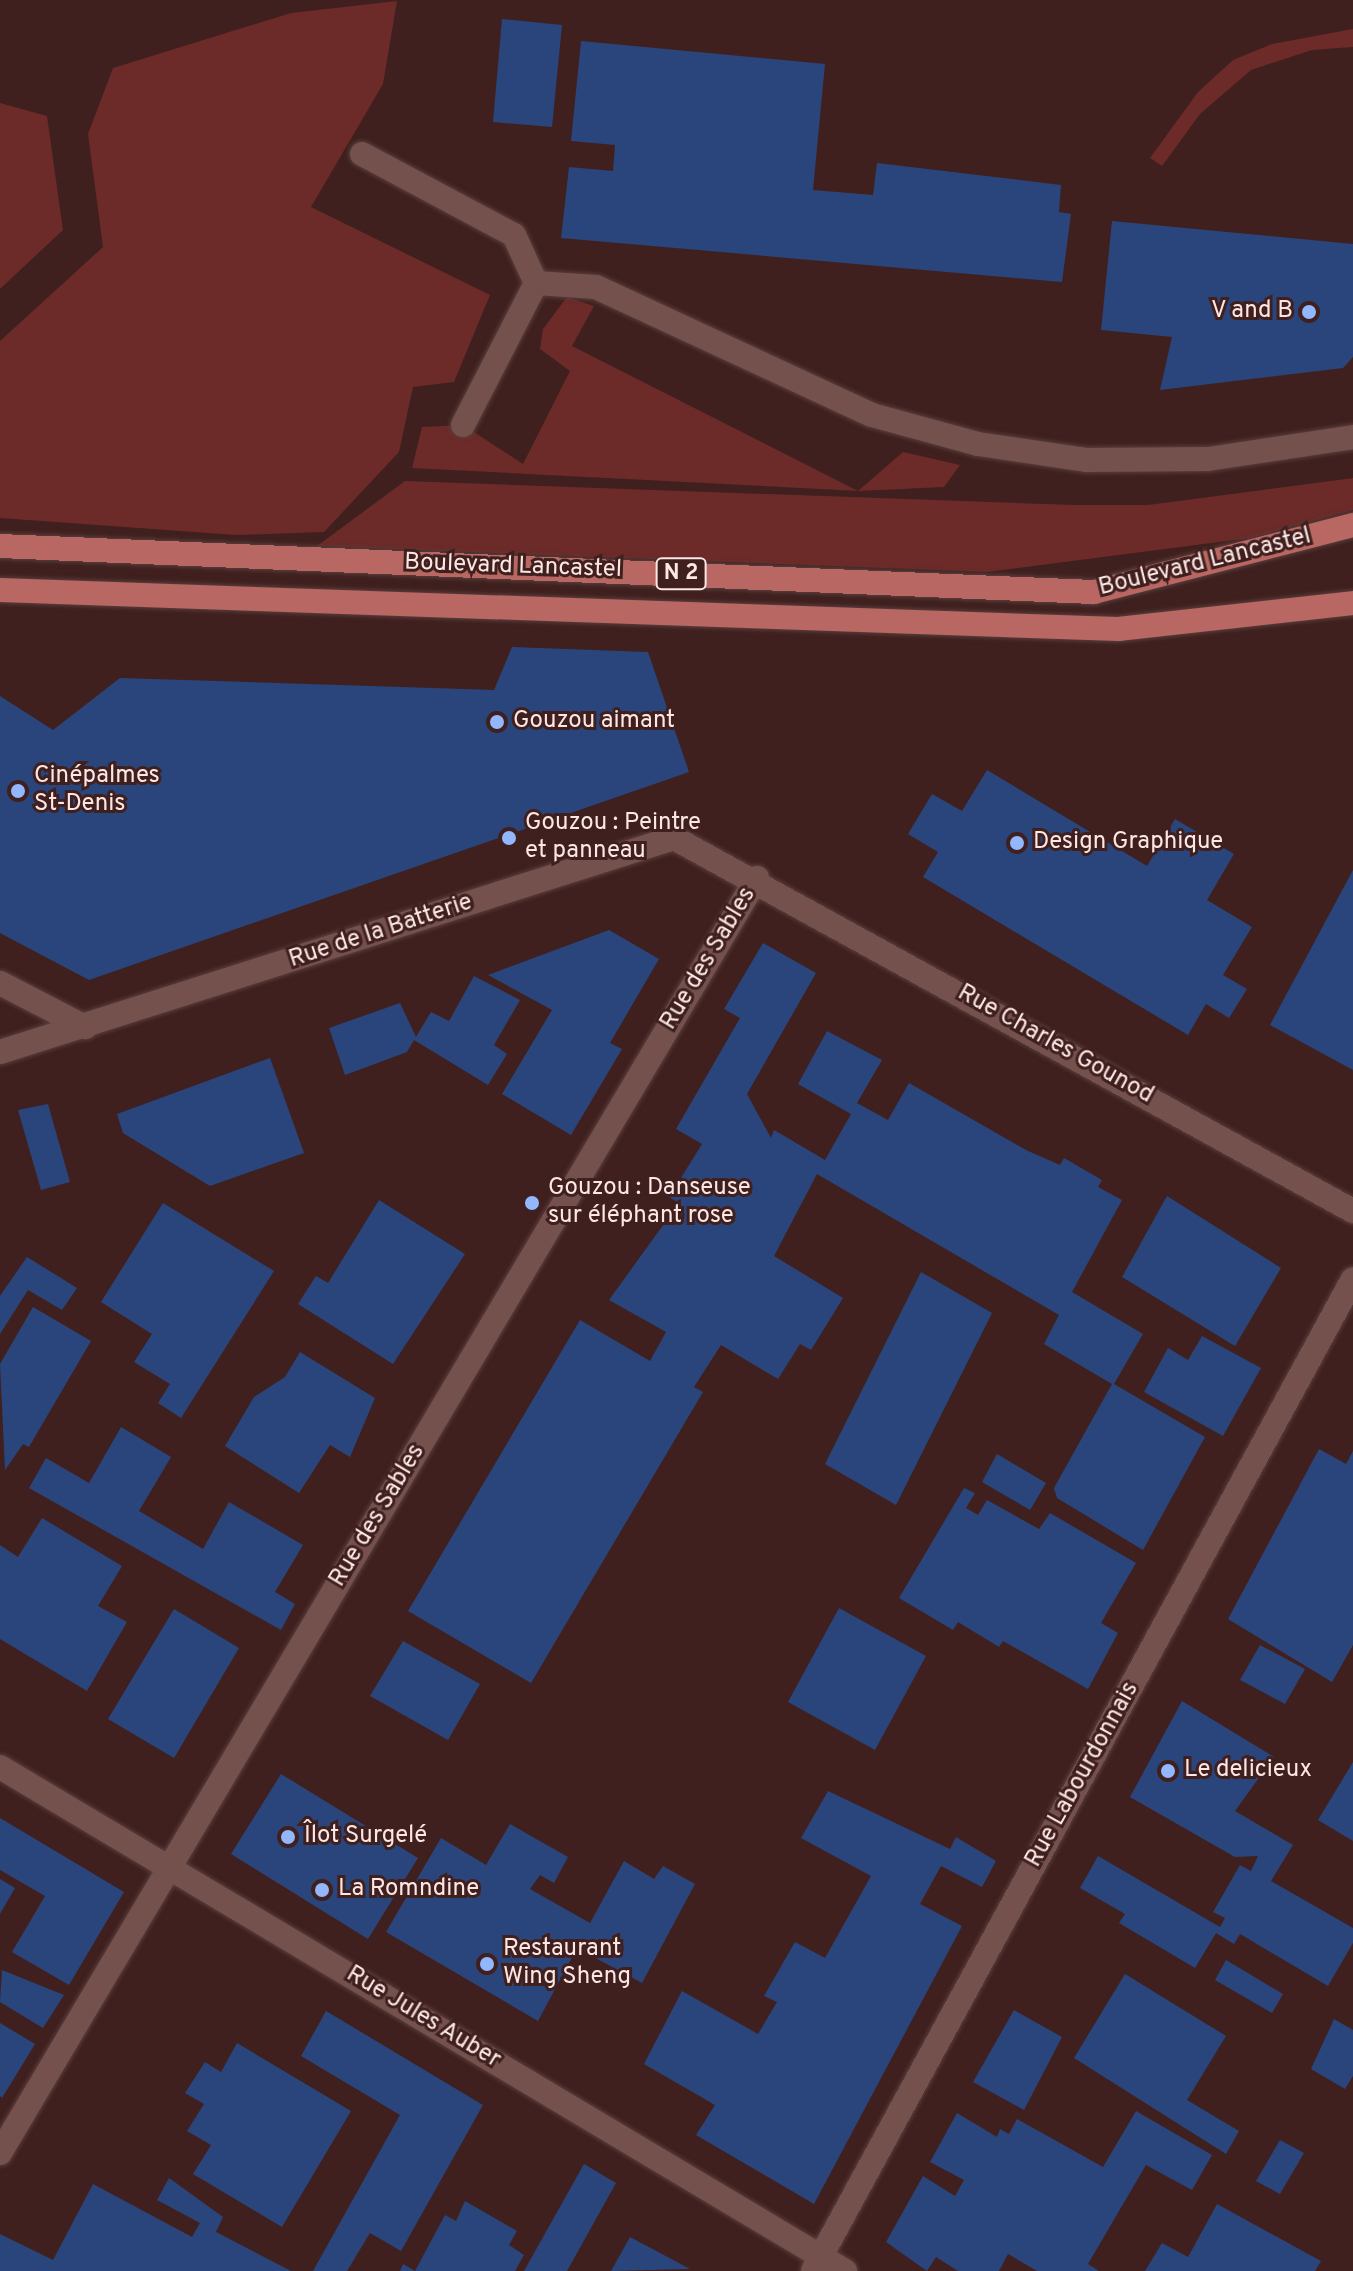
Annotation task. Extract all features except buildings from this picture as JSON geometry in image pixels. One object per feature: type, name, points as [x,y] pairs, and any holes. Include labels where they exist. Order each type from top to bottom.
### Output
[{"type":"main road","name":"Boulevard Lancastel","points":[[0,546],[1094,592],[1353,525]]},
{"type":"main road","name":"Boulevard Lancastel","points":[[0,590],[1118,629],[1353,603]]},
{"type":"street","points":[[362,154],[514,235],[536,283]]},
{"type":"street","points":[[463,425],[536,283]]},
{"type":"street","points":[[536,283],[596,287],[872,415],[978,444],[1086,460],[1208,459],[1353,437]]},
{"type":"street","name":"Rue de la Batterie","points":[[0,1052],[674,838],[757,878]]},
{"type":"street","name":"Rue Charles Gounod","points":[[757,878],[1353,1211]]},
{"type":"street","name":"Rue des Sables","points":[[0,2153],[757,878]]},
{"type":"street","points":[[0,983],[85,1027]]},
{"type":"street","name":"Rue Labourdonnais","points":[[817,2264],[1353,1279]]},
{"type":"street","name":"Rue Jules Auber","points":[[0,1767],[170,1866],[817,2264],[845,2271]]},
{"type":"shaded area","points":[[397,1],[383,84],[311,207],[490,295],[454,382],[413,387],[399,452],[324,532],[236,535],[0,518],[0,341],[103,247],[88,134],[113,68],[291,13]]},
{"type":"shaded area","points":[[1353,29],[1353,47],[1312,50],[1251,70],[1200,114],[1162,166],[1150,158],[1198,92],[1233,60],[1272,44]]},
{"type":"shaded area","points":[[0,103],[47,116],[63,230],[0,289]]},
{"type":"shaded area","points":[[567,297],[594,306],[572,346],[858,491],[412,468],[422,427],[463,425],[523,464],[570,371],[540,349],[543,329]]},
{"type":"shaded area","points":[[903,452],[960,465],[944,487],[858,491]]},
{"type":"shaded area","points":[[1353,478],[1353,510],[1250,538],[987,572],[317,546],[405,481],[1148,505]]},
{"type":"place","name":"V and B","points":[[1309,312]]},
{"type":"place","name":"Gouzou aimant","points":[[497,722]]},
{"type":"place","name":"Cinépalmes St-Denis","points":[[18,791]]},
{"type":"place","name":"Gouzou : Peintre et panneau","points":[[509,838]]},
{"type":"place","name":"Design Graphique","points":[[1017,843]]},
{"type":"place","name":"Gouzou : Danseuse sur éléphant rose","points":[[532,1203]]},
{"type":"place","name":"Le delicieux","points":[[1168,1771]]},
{"type":"place","name":"Îlot Surgelé","points":[[288,1837]]},
{"type":"place","name":"La Romndine","points":[[322,1890]]},
{"type":"place","name":"Restaurant Wing Sheng","points":[[487,1964]]}]
